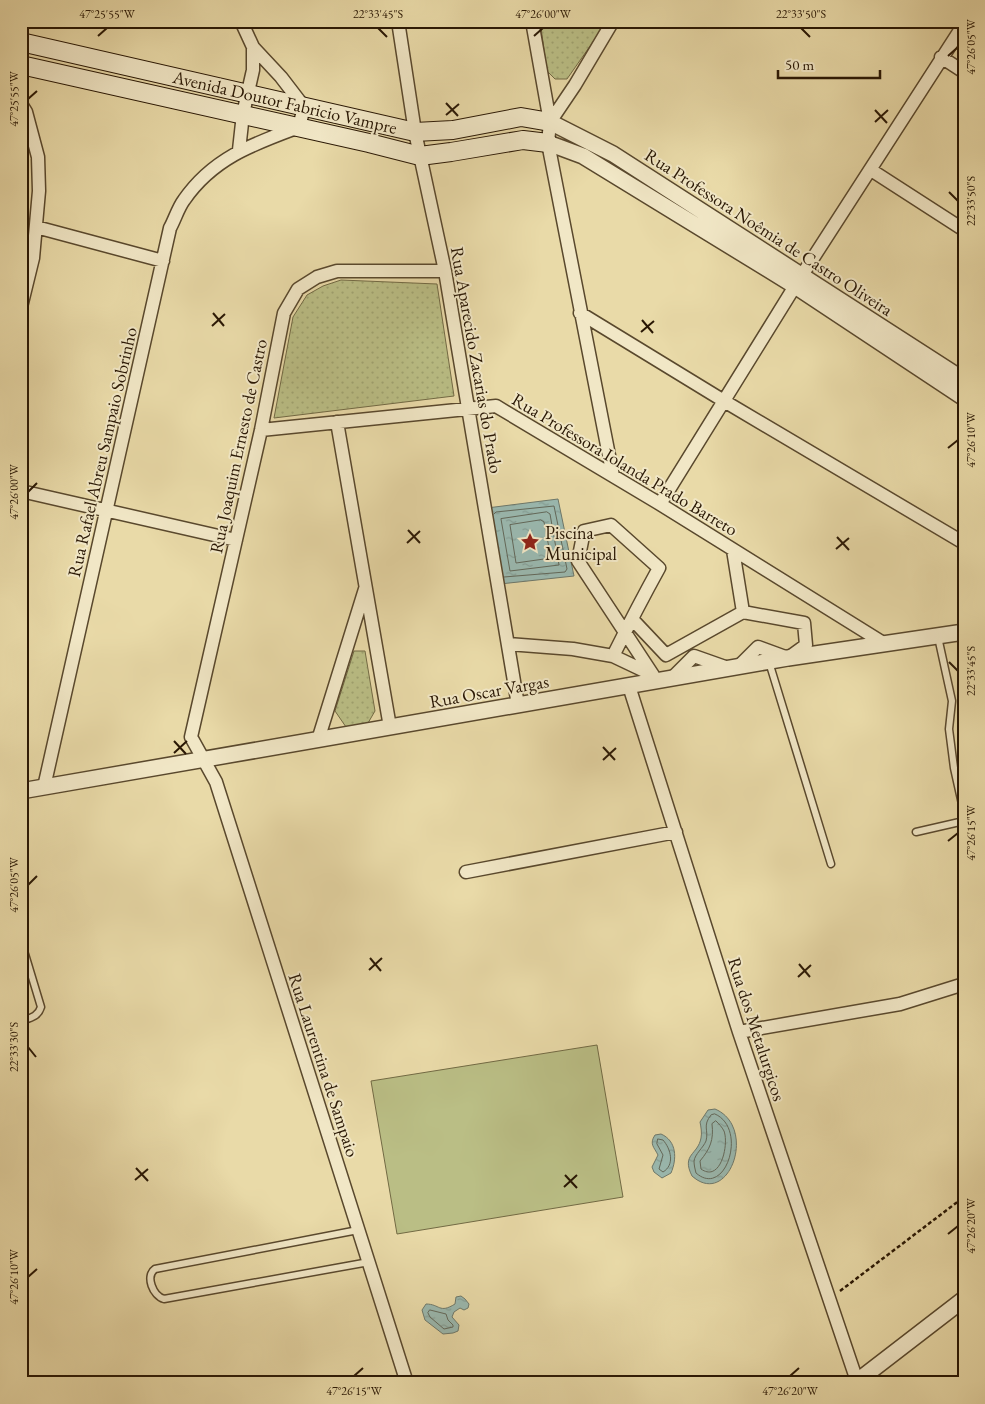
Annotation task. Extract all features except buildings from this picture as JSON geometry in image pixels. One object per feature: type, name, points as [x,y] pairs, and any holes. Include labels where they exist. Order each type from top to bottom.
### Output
[{"type":"main road","name":"Avenida Doutor Fabricio Vampre","points":[[21,42],[415,132],[453,130],[521,117],[550,122]]},
{"type":"main road","name":"Avenida Doutor Fabricio Vampre","points":[[21,65],[243,114],[420,156],[523,140],[548,143]]},
{"type":"street","points":[[241,21],[253,47],[281,77],[304,106],[299,127]]},
{"type":"street","name":"Rua Aparecido Zacarias do Prado","points":[[398,21],[415,132],[445,271],[518,705]]},
{"type":"street","points":[[532,21],[550,122],[548,143],[613,476]]},
{"type":"street","points":[[550,122],[575,85],[613,21]]},
{"type":"street","points":[[660,504],[798,281],[964,24]]},
{"type":"street","points":[[240,150],[243,114],[253,70],[253,47]]},
{"type":"street","points":[[941,57],[964,72]]},
{"type":"street","points":[[21,104],[26,112],[38,157],[40,191],[33,258],[21,307]]},
{"type":"street","name":"Rua Professora Noêmia de Castro Oliveira","points":[[550,122],[613,154],[964,398]]},
{"type":"street","name":"Rua Rafael Abreu Sampaio Sobrinho","points":[[44,787],[170,228],[183,201],[204,176],[221,161],[240,150],[299,127]]},
{"type":"street","name":"Rua Professora Noêmia de Castro Oliveira","points":[[548,143],[584,156],[964,380]]},
{"type":"street","points":[[871,170],[964,230]]},
{"type":"street","points":[[36,227],[163,260]]},
{"type":"street","name":"Rua Joaquim Ernesto de Castro","points":[[204,759],[191,737],[261,430],[284,313],[298,289],[317,277],[337,271],[445,271]]},
{"type":"street","points":[[580,313],[724,401],[964,543]]},
{"type":"street","name":"Rua Professora Iolanda Prado Barreto","points":[[261,430],[496,406],[660,504],[885,644]]},
{"type":"street","points":[[337,422],[390,727]]},
{"type":"street","points":[[21,491],[236,540]]},
{"type":"street","points":[[613,656],[625,633],[632,619],[659,568],[611,525],[584,531],[578,561],[625,633],[662,678]]},
{"type":"street","points":[[733,550],[743,612]]},
{"type":"street","points":[[318,740],[366,587]]},
{"type":"street","points":[[632,619],[666,655],[743,612],[804,623],[806,645],[788,658],[758,647],[734,668]]},
{"type":"street","name":"Rua Oscar Vargas","points":[[21,791],[629,686],[662,678],[964,632]]},
{"type":"street","points":[[508,644],[573,649],[613,656],[662,678]]},
{"type":"street","name":"Rua dos Metalurgicos","points":[[629,686],[740,1032],[856,1382]]},
{"type":"street","name":"Rua Laurentina de Sampaio","points":[[204,759],[216,782],[407,1380]]},
{"type":"street","points":[[466,872],[676,832]]},
{"type":"street","points":[[740,1032],[900,1004],[964,984]]},
{"type":"street","points":[[856,1382],[964,1298]]},
{"type":"lane","points":[[938,636],[952,701],[949,729],[954,768],[964,814]]},
{"type":"lane","points":[[768,662],[831,864]]},
{"type":"lane","points":[[916,832],[964,821]]},
{"type":"lane","points":[[21,949],[25,954],[41,1007],[40,1013],[35,1017],[21,1021]]},
{"type":"lane","points":[[358,1230],[155,1269],[150,1275],[155,1294],[164,1299],[369,1262]]},
{"type":"lane","points":[[379,1383],[407,1380]]},
{"type":"path","points":[[829,1300],[964,1198]]},
{"type":"green space","points":[[540,21],[601,21],[602,29],[567,79],[555,79],[547,71]]},
{"type":"green space","points":[[341,280],[437,284],[454,396],[274,418],[293,317],[307,295],[323,286]]},
{"type":"green space","points":[[354,651],[365,651],[375,711],[368,723],[346,727],[335,711]]},
{"type":"green space","points":[[597,1045],[623,1197],[397,1234],[371,1081]]},
{"type":"water","name":"Piscina Municipal","points":[[558,499],[574,576],[500,584],[487,508]]},
{"type":"water","points":[[715,1109],[728,1118],[735,1132],[734,1162],[727,1174],[717,1182],[705,1183],[692,1176],[688,1163],[701,1138],[700,1122],[708,1110]]},
{"type":"water","points":[[661,1134],[670,1141],[675,1156],[671,1173],[662,1178],[654,1172],[652,1167],[658,1155],[652,1141],[655,1135]]},
{"type":"water","points":[[461,1296],[469,1304],[468,1308],[464,1310],[460,1308],[454,1312],[452,1317],[459,1325],[458,1331],[443,1334],[425,1320],[422,1310],[426,1304],[446,1308],[455,1304],[456,1297]]},
{"type":"place","name":"Piscina Municipal","points":[[530,542]]}]
